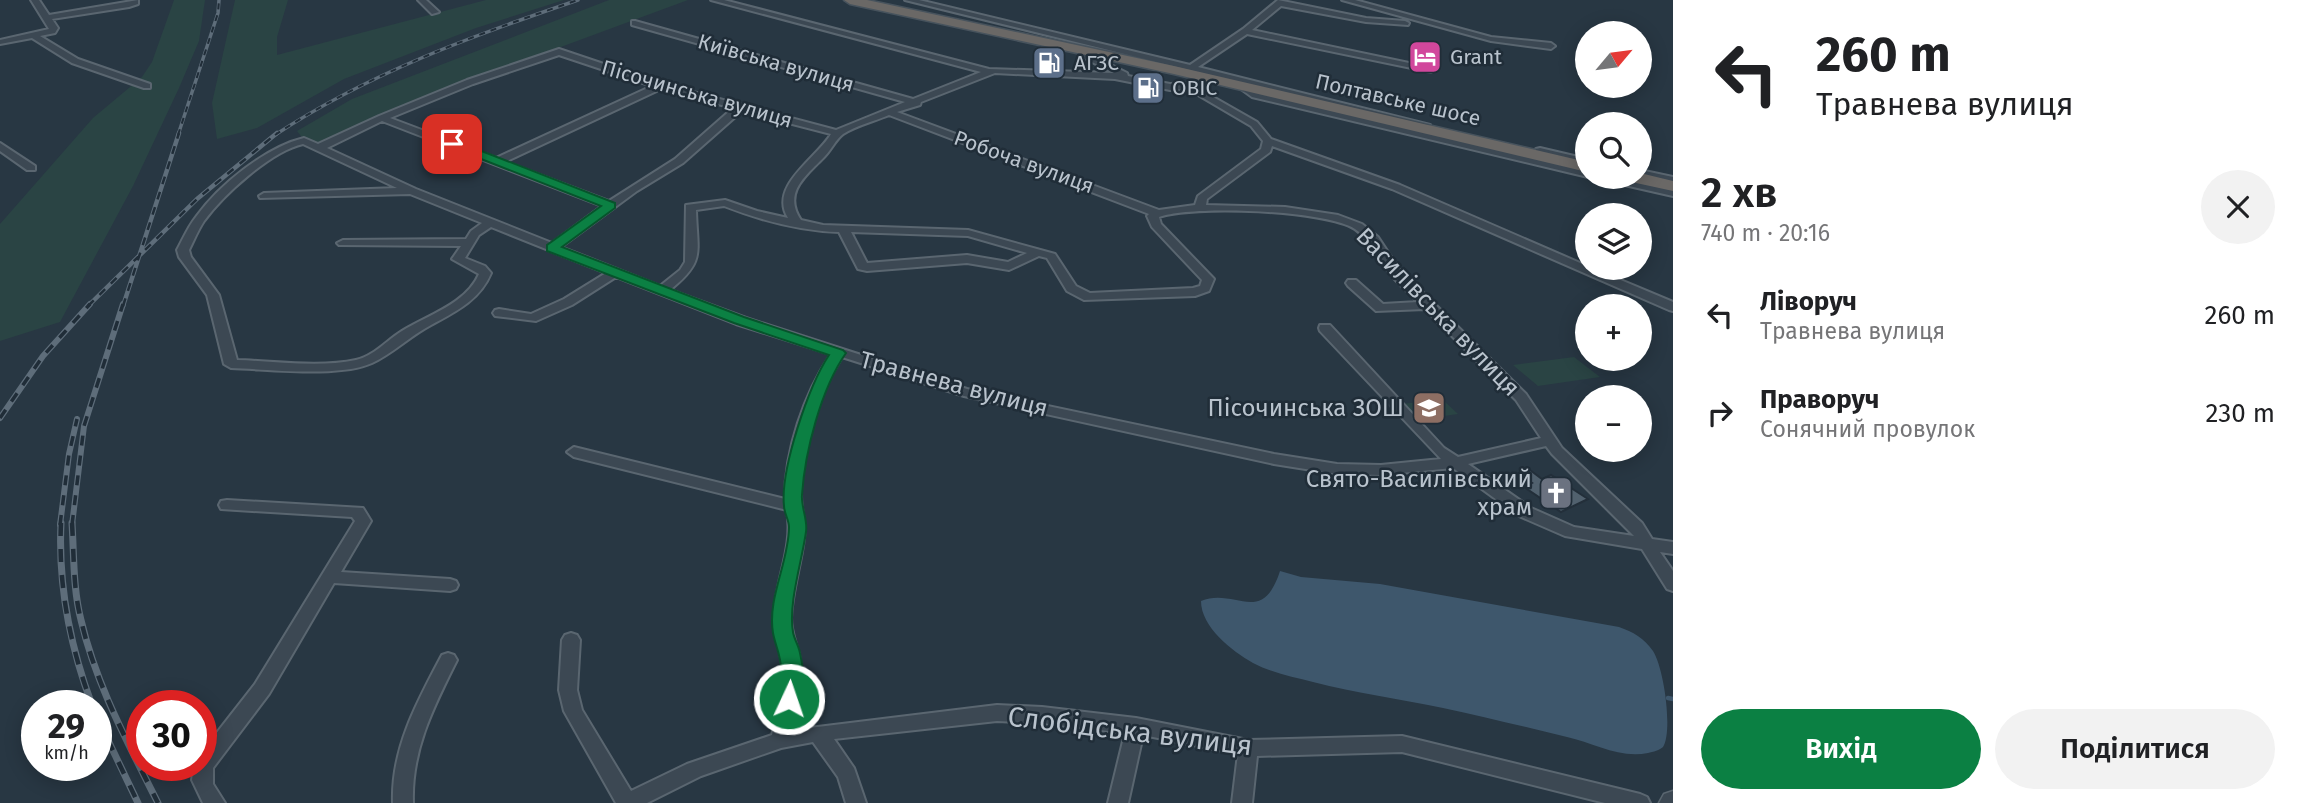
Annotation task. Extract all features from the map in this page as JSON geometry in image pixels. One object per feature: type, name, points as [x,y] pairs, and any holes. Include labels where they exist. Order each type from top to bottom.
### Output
[{"type":"highway","points":[[834,0],[1193,78]]},
{"type":"highway","points":[[850,0],[1174,70],[1193,78]]},
{"type":"highway","name":"Полтавське шосе","points":[[1193,78],[1575,161]]},
{"type":"highway","points":[[1652,180],[1673,183]]},
{"type":"street","points":[[0,42],[48,33],[54,28],[35,0]]},
{"type":"street","points":[[46,18],[129,5],[135,2],[134,0]]},
{"type":"street","points":[[422,0],[435,12]]},
{"type":"street","points":[[715,0],[987,71],[1045,70],[1131,79],[1170,87],[1193,78],[1281,1],[1366,20],[1405,23]]},
{"type":"street","name":"Полтавське шосе","points":[[909,0],[1193,78]]},
{"type":"street","points":[[1346,0],[1491,39],[1550,46]]},
{"type":"street","name":"Київська вулиця","points":[[635,23],[917,103]]},
{"type":"street","points":[[1246,31],[1428,70]]},
{"type":"street","points":[[35,36],[54,52],[94,71],[147,86]]},
{"type":"street","name":"Пісочинська вулиця","points":[[382,118],[470,82],[559,52],[660,86],[837,133]]},
{"type":"street","points":[[1087,56],[1131,79]]},
{"type":"street","points":[[797,223],[788,209],[789,192],[837,133],[917,103],[987,71]]},
{"type":"street","points":[[1193,78],[1254,124],[1268,141],[1396,187],[1673,307]]},
{"type":"street","points":[[1193,78],[1575,161]]},
{"type":"street","points":[[499,161],[660,86]]},
{"type":"street","points":[[1246,89],[1255,95],[1575,170]]},
{"type":"street","points":[[552,248],[679,161],[739,108]]},
{"type":"street","name":"Робоча вулиця","points":[[891,113],[1157,213]]},
{"type":"street","points":[[490,222],[468,242],[458,259],[485,273],[482,283],[462,301],[407,333],[370,359],[354,364],[231,364],[213,295],[185,257],[183,250],[202,217],[245,176],[280,148],[300,141],[320,147],[382,118],[611,206]]},
{"type":"street","points":[[1200,208],[1202,198],[1266,150],[1268,141]]},
{"type":"street","points":[[0,146],[31,168]]},
{"type":"street","name":"Травнева вулиця","points":[[320,147],[412,191],[661,291],[838,353],[964,392],[1274,459],[1360,470],[1454,463],[1551,440]]},
{"type":"street","points":[[1652,177],[1673,183]]},
{"type":"street","points":[[1652,188],[1673,193]]},
{"type":"street","points":[[264,196],[412,191]]},
{"type":"street","points":[[661,291],[685,272],[691,262],[691,205],[725,202],[754,214],[797,223],[844,230],[959,232],[1051,256],[1074,290],[1093,298],[1187,293],[1207,285],[1208,279],[1203,272],[1156,225],[1153,217],[1157,213]]},
{"type":"street","name":"Василівська вулиця","points":[[1157,213],[1200,208],[1285,210],[1349,221],[1374,239],[1394,271],[1521,397],[1557,451],[1618,508],[1650,546],[1673,585]]},
{"type":"street","points":[[844,230],[862,266],[867,267],[967,259],[1009,266],[1039,253]]},
{"type":"street","points":[[343,243],[468,242]]},
{"type":"street","points":[[499,313],[532,318],[568,302],[614,273]]},
{"type":"street","points":[[1352,283],[1380,308],[1428,305]]},
{"type":"street","points":[[1325,328],[1439,451],[1525,512],[1552,526],[1601,538],[1673,548]]},
{"type":"street","points":[[781,740],[792,670],[790,652],[783,632],[783,611],[798,527],[793,506],[795,471],[823,375],[838,353]]},
{"type":"street","points":[[574,452],[793,506]]},
{"type":"street","points":[[215,803],[202,787],[200,774],[204,764],[262,689],[363,521],[360,514],[303,507],[227,505]]},
{"type":"street","points":[[330,577],[450,585]]},
{"type":"street","points":[[571,640],[568,690],[573,711],[627,803]]},
{"type":"street","points":[[403,803],[401,789],[415,733],[448,660]]},
{"type":"street","name":"Слобідська вулиця","points":[[627,803],[695,770],[781,740],[817,733],[997,713],[1042,715],[1136,726],[1248,748],[1402,744],[1640,803]]},
{"type":"street","points":[[1118,803],[1136,726]]},
{"type":"street","points":[[817,733],[837,755],[852,782],[856,803]]},
{"type":"street","points":[[1242,803],[1248,748]]},
{"type":"green space","points":[[174,0],[205,0],[199,41],[133,186],[60,322],[0,341],[0,224],[93,118],[142,77],[152,62]]},
{"type":"green space","points":[[235,0],[288,0],[277,37],[277,55],[486,0],[564,0],[476,28],[344,79],[257,128],[217,139],[212,103]]},
{"type":"green space","points":[[609,0],[688,0],[466,82],[319,143],[304,140],[297,131],[352,99]]},
{"type":"green space","points":[[1574,357],[1575,371],[1592,371],[1600,377],[1538,386],[1513,365]]},
{"type":"green space","points":[[1442,399],[1458,414],[1417,420],[1402,404]]},
{"type":"water","points":[[1280,571],[1301,577],[1380,584],[1629,631],[1650,646],[1661,671],[1667,714],[1663,747],[1638,754],[1617,752],[1443,708],[1329,686],[1253,663],[1236,652],[1212,629],[1202,611],[1201,601],[1225,598],[1256,601],[1265,597],[1273,588]]},
{"type":"building","name":"Свято-Василівський храм","points":[[1530,470],[1542,479],[1551,475],[1588,499],[1561,512],[1524,487],[1532,483],[1520,475]]},
{"type":"waterway","points":[[1668,698],[1673,699]]},
{"type":"railway","points":[[178,135],[218,13],[219,0]]},
{"type":"railway","points":[[275,135],[347,93],[422,58],[578,0]]},
{"type":"railway","points":[[139,256],[179,133]]},
{"type":"railway","points":[[139,256],[197,199],[277,133]]},
{"type":"railway","points":[[90,304],[139,256]]},
{"type":"railway","points":[[123,306],[139,256]]},
{"type":"railway","points":[[0,418],[43,356],[90,304]]},
{"type":"railway","points":[[72,524],[84,426],[123,304]]},
{"type":"railway","points":[[60,525],[69,454],[77,419]]},
{"type":"railway","points":[[61,523],[61,570],[67,616],[87,690]]},
{"type":"railway","points":[[72,524],[76,596],[87,644],[114,713],[158,803]]},
{"type":"railway","points":[[112,749],[138,803]]},
{"type":"place","name":"Grant","points":[[1425,57]]},
{"type":"place","name":"АГЗС","points":[[1049,63]]},
{"type":"place","name":"ОВІС","points":[[1148,88]]},
{"type":"place","name":"Пісочинська ЗОШ","points":[[1429,408]]},
{"type":"place","name":"Свято-Василівський храм","points":[[1556,493]]},
{"type":"route","points":[[452,144],[611,206],[552,248],[739,320],[838,353],[823,375],[795,471],[793,506],[798,527],[783,611],[783,632],[790,652],[792,670],[789,699]]}]
